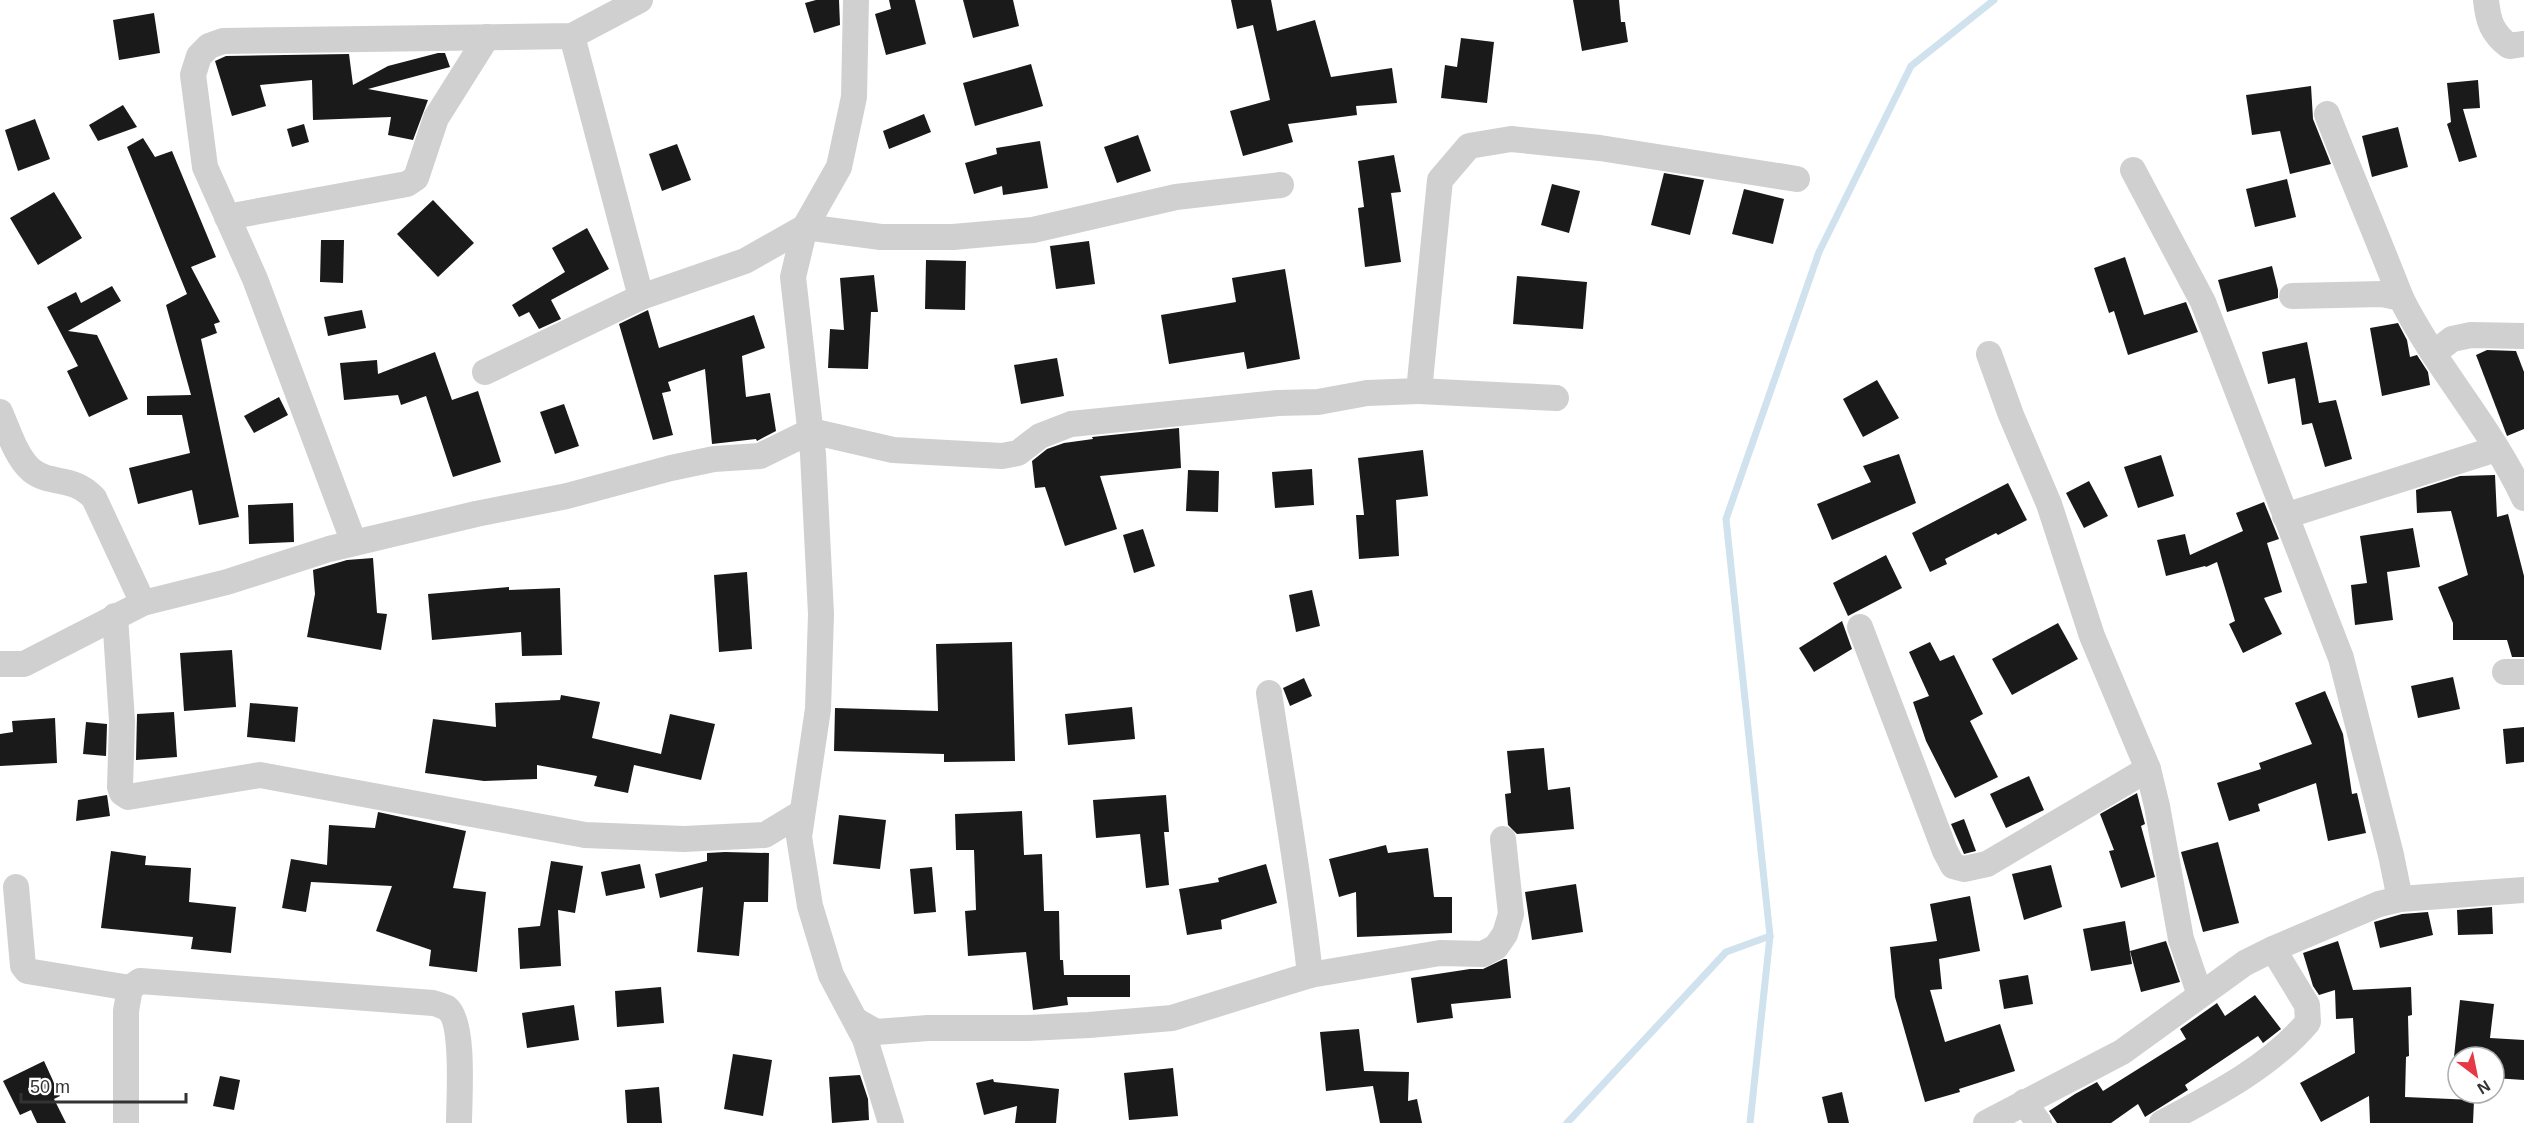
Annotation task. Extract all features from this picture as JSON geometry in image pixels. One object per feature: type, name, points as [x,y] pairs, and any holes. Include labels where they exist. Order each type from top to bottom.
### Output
[{"type":"street","points":[[354,543],[255,279],[205,167],[193,75],[199,56],[209,46],[223,42],[572,36],[640,0]]},
{"type":"street","points":[[856,0],[854,97],[839,167],[805,227],[793,277],[811,431],[820,626],[818,709],[799,837],[810,906],[831,975],[865,1039],[891,1123]]},
{"type":"street","points":[[2486,0],[2488,21],[2497,37],[2509,46],[2524,44]]},
{"type":"street","points":[[572,36],[641,297]]},
{"type":"street","points":[[227,217],[407,184],[416,178],[436,118],[487,37]]},
{"type":"street","points":[[2327,114],[2358,196],[2374,228],[2401,298],[2414,324],[2496,449],[2524,498]]},
{"type":"street","points":[[1419,391],[1440,180],[1469,146],[1511,140],[1600,148],[1797,179]]},
{"type":"street","points":[[2133,170],[2203,302],[2341,658],[2400,899]]},
{"type":"street","points":[[485,372],[641,297],[745,261],[805,227],[881,237],[953,237],[1034,230],[1176,197],[1281,185]]},
{"type":"street","points":[[2292,296],[2382,294],[2401,298]]},
{"type":"street","points":[[2434,353],[2452,339],[2471,335],[2524,336]]},
{"type":"street","points":[[1989,354],[2011,415],[2049,504],[2092,636],[2148,770],[2157,806],[2181,939],[2200,995]]},
{"type":"street","points":[[0,664],[24,664],[143,603],[227,582],[354,543],[476,514],[567,496],[671,468],[714,459],[760,456],[811,431],[893,450],[1002,456],[1018,453],[1040,436],[1071,424],[1278,403],[1318,402],[1367,393],[1419,391],[1556,398]]},
{"type":"street","points":[[0,412],[25,464],[33,472],[85,488],[94,498],[143,603]]},
{"type":"street","points":[[2285,516],[2496,449]]},
{"type":"street","points":[[115,616],[122,721],[120,786],[122,793],[128,797],[260,775],[585,835],[628,837],[684,838],[765,835],[801,813]]},
{"type":"street","points":[[1860,627],[1945,851],[1953,866],[1964,869],[1987,864],[2148,770]]},
{"type":"street","points":[[1269,693],[1294,867],[1303,910],[1310,975]]},
{"type":"street","points":[[857,1021],[876,1032],[928,1028],[1028,1028],[1172,1018],[1310,975],[1440,953],[1483,954],[1496,947],[1505,934],[1511,914],[1503,839]]},
{"type":"street","points":[[16,887],[23,966],[27,971],[130,988],[140,981],[434,1003],[447,1009],[455,1021],[458,1043],[459,1123]]},
{"type":"street","points":[[1986,1123],[2122,1052],[2245,963],[2273,949],[2379,904],[2400,899],[2524,890]]},
{"type":"street","points":[[2162,1123],[2224,1090],[2295,1038],[2308,1022],[2307,1005],[2273,949]]},
{"type":"street","points":[[126,1123],[126,1011],[130,988]]},
{"type":"street","points":[[2024,1102],[2039,1123]]},
{"type":"building","points":[[816,0],[839,0],[840,25],[814,33],[805,3]]},
{"type":"building","points":[[889,0],[915,0],[926,44],[886,55],[875,14],[891,9]]},
{"type":"building","points":[[963,0],[1013,0],[1019,26],[973,38]]},
{"type":"building","points":[[1231,0],[1271,0],[1277,31],[1315,20],[1331,77],[1392,68],[1397,103],[1356,106],[1357,115],[1288,124],[1293,142],[1243,156],[1230,111],[1270,100],[1253,25],[1237,29]]},
{"type":"building","points":[[1573,0],[1619,0],[1621,22],[1625,22],[1628,42],[1582,51]]},
{"type":"building","points":[[154,13],[160,53],[119,60],[113,20]]},
{"type":"building","points":[[1461,38],[1494,42],[1487,103],[1441,98],[1445,65],[1457,67]]},
{"type":"building","points":[[445,53],[450,67],[368,89],[428,100],[413,140],[388,135],[391,117],[313,120],[312,80],[260,85],[266,106],[232,116],[215,61],[226,56],[349,54],[353,85],[388,66]]},
{"type":"building","points":[[1031,64],[1043,106],[975,126],[963,83]]},
{"type":"building","points":[[2478,80],[2480,108],[2463,109],[2477,157],[2459,162],[2447,124],[2451,122],[2447,83]]},
{"type":"building","points":[[2311,86],[2313,119],[2331,164],[2290,174],[2280,131],[2252,135],[2246,95]]},
{"type":"building","points":[[123,105],[137,127],[98,141],[89,125]]},
{"type":"building","points":[[924,114],[931,132],[889,149],[883,131]]},
{"type":"building","points":[[35,119],[50,159],[18,171],[5,130]]},
{"type":"building","points":[[304,124],[309,142],[292,147],[287,129]]},
{"type":"building","points":[[2398,127],[2408,167],[2372,177],[2362,136]]},
{"type":"building","points":[[1138,135],[1151,171],[1117,183],[1104,147]]},
{"type":"building","points":[[143,138],[155,157],[172,151],[216,257],[191,267],[220,322],[214,324],[217,333],[201,339],[239,517],[199,525],[192,490],[138,504],[129,468],[190,453],[182,415],[147,415],[147,396],[191,395],[166,305],[187,294],[127,147]]},
{"type":"building","points":[[1040,141],[1048,188],[1003,195],[1002,186],[974,194],[965,163],[997,154],[996,148]]},
{"type":"building","points":[[677,144],[691,180],[662,191],[649,154]]},
{"type":"building","points":[[1394,155],[1401,192],[1391,193],[1401,262],[1365,267],[1358,208],[1364,207],[1358,161]]},
{"type":"building","points":[[1664,173],[1704,180],[1690,235],[1651,225]]},
{"type":"building","points":[[2287,179],[2296,217],[2255,227],[2246,189]]},
{"type":"building","points":[[1552,184],[1580,191],[1569,233],[1541,225]]},
{"type":"building","points":[[1744,189],[1784,199],[1773,244],[1732,234]]},
{"type":"building","points":[[54,192],[82,238],[38,265],[10,218]]},
{"type":"building","points":[[433,200],[474,243],[438,277],[397,234]]},
{"type":"building","points":[[587,228],[609,269],[551,300],[561,319],[539,329],[529,312],[519,317],[512,305],[565,272],[552,248]]},
{"type":"building","points":[[321,240],[344,240],[343,283],[320,282]]},
{"type":"building","points":[[1089,241],[1095,284],[1056,289],[1050,246]]},
{"type":"building","points":[[2125,257],[2144,315],[2186,302],[2198,332],[2128,355],[2114,311],[2109,313],[2094,268]]},
{"type":"building","points":[[926,260],[966,261],[965,310],[925,309]]},
{"type":"building","points":[[2272,266],[2278,298],[2227,312],[2218,280]]},
{"type":"building","points":[[1285,269],[1300,359],[1247,369],[1244,352],[1169,364],[1161,315],[1236,302],[1232,278]]},
{"type":"building","points":[[874,275],[878,312],[871,312],[868,369],[828,368],[830,329],[844,330],[840,278]]},
{"type":"building","points":[[1517,276],[1587,282],[1583,329],[1513,324]]},
{"type":"building","points":[[112,286],[121,301],[68,331],[97,335],[128,399],[89,417],[67,371],[78,366],[47,307],[76,292],[81,303]]},
{"type":"building","points":[[362,310],[366,328],[328,336],[324,317]]},
{"type":"building","points":[[648,310],[659,348],[754,315],[765,348],[742,356],[746,397],[770,393],[776,431],[757,441],[756,439],[712,444],[705,369],[668,382],[671,391],[662,393],[673,435],[653,440],[619,324]]},
{"type":"building","points":[[2398,323],[2407,340],[2410,357],[2417,355],[2428,372],[2430,385],[2382,396],[2370,328]]},
{"type":"building","points":[[2307,342],[2319,403],[2336,400],[2352,459],[2325,467],[2312,423],[2302,425],[2295,378],[2268,384],[2262,352]]},
{"type":"building","points":[[2487,350],[2516,351],[2524,372],[2524,429],[2507,436],[2476,355]]},
{"type":"building","points":[[435,352],[452,400],[478,391],[501,462],[453,477],[426,396],[401,405],[398,395],[344,400],[340,363],[377,360],[378,374]]},
{"type":"building","points":[[1057,358],[1064,396],[1021,404],[1014,365]]},
{"type":"building","points":[[1877,380],[1899,418],[1863,437],[1843,399]]},
{"type":"building","points":[[279,397],[288,415],[254,433],[244,416]]},
{"type":"building","points":[[564,404],[579,446],[555,454],[540,412]]},
{"type":"building","points":[[1179,428],[1181,468],[1100,476],[1117,529],[1065,546],[1045,487],[1035,488],[1032,461],[1047,449],[1064,443],[1093,439],[1092,437]]},
{"type":"building","points":[[1423,450],[1428,496],[1396,500],[1399,556],[1359,559],[1356,515],[1364,515],[1358,458]]},
{"type":"building","points":[[1899,454],[1916,503],[1832,540],[1817,504],[1871,482],[1863,466]]},
{"type":"building","points":[[2161,455],[2174,496],[2138,508],[2124,467]]},
{"type":"building","points":[[1312,469],[1314,505],[1275,508],[1272,472]]},
{"type":"building","points":[[1188,470],[1219,471],[1218,512],[1186,511]]},
{"type":"building","points":[[2495,475],[2497,517],[2508,514],[2524,576],[2524,657],[2512,657],[2507,640],[2453,640],[2453,623],[2438,587],[2468,575],[2451,511],[2417,513],[2416,490],[2460,476]]},
{"type":"building","points":[[2089,481],[2108,516],[2084,528],[2066,493]]},
{"type":"building","points":[[2008,483],[2027,520],[1945,559],[1947,564],[1930,572],[1912,533]]},
{"type":"building","points":[[2264,502],[2279,539],[2267,543],[2282,592],[2264,598],[2282,634],[2243,653],[2229,624],[2235,621],[2217,562],[2206,567],[2166,576],[2157,540],[2185,534],[2190,555],[2243,531],[2236,513]]},
{"type":"building","points":[[293,503],[294,542],[249,544],[248,505]]},
{"type":"building","points":[[2413,528],[2420,567],[2387,572],[2393,620],[2355,625],[2351,585],[2367,583],[2360,536]]},
{"type":"building","points":[[1143,529],[1155,566],[1134,573],[1123,535]]},
{"type":"building","points":[[1886,555],[1902,588],[1848,616],[1833,583]]},
{"type":"building","points":[[373,558],[377,613],[387,614],[381,650],[307,637],[315,594],[313,570],[347,560]]},
{"type":"building","points":[[747,572],[752,649],[719,652],[714,575]]},
{"type":"building","points":[[509,587],[509,590],[560,588],[562,655],[522,656],[521,632],[432,640],[428,594]]},
{"type":"building","points":[[1312,590],[1320,626],[1296,632],[1289,595]]},
{"type":"building","points":[[1842,621],[1852,649],[1814,672],[1799,648]]},
{"type":"building","points":[[2058,623],[2078,659],[2012,695],[1992,659]]},
{"type":"building","points":[[1012,642],[1015,761],[944,762],[944,754],[834,751],[835,708],[938,711],[936,644]]},
{"type":"building","points":[[1930,642],[1940,661],[1954,655],[1983,714],[1970,721],[1998,777],[1955,798],[1926,741],[1913,702],[1929,696],[1909,652]]},
{"type":"building","points":[[232,650],[236,707],[184,711],[180,653]]},
{"type":"building","points":[[2453,677],[2460,709],[2418,718],[2411,686]]},
{"type":"building","points":[[1304,678],[1312,696],[1290,706],[1283,688]]},
{"type":"building","points":[[2325,691],[2343,734],[2352,794],[2357,793],[2366,833],[2328,841],[2316,783],[2258,804],[2260,811],[2229,821],[2217,783],[2261,769],[2259,763],[2312,744],[2295,703]]},
{"type":"building","points":[[561,695],[600,702],[592,738],[661,754],[670,714],[715,724],[701,780],[634,765],[628,793],[594,786],[597,776],[537,765],[537,779],[484,781],[425,773],[433,719],[496,727],[495,703],[560,700]]},
{"type":"building","points":[[250,703],[298,707],[295,742],[247,737]]},
{"type":"building","points":[[1132,707],[1135,739],[1068,745],[1065,714]]},
{"type":"building","points":[[174,712],[177,757],[136,760],[137,714]]},
{"type":"building","points":[[55,718],[57,763],[0,766],[0,734],[13,732],[12,721]]},
{"type":"building","points":[[86,722],[107,724],[106,756],[83,754]]},
{"type":"building","points":[[2524,727],[2524,762],[2506,764],[2503,729]]},
{"type":"building","points":[[1544,748],[1548,790],[1570,787],[1574,829],[1517,834],[1508,825],[1505,794],[1511,793],[1507,751]]},
{"type":"building","points":[[2029,776],[2044,810],[2006,828],[1990,794]]},
{"type":"building","points":[[2137,793],[2145,824],[2141,826],[2155,877],[2121,888],[2109,851],[2114,850],[2100,814]]},
{"type":"building","points":[[107,795],[110,816],[76,821],[78,800]]},
{"type":"building","points":[[1166,795],[1169,832],[1164,832],[1169,885],[1146,888],[1140,834],[1096,838],[1093,800]]},
{"type":"building","points":[[1022,811],[1024,855],[1042,854],[1044,911],[1059,911],[1060,960],[1063,960],[1064,975],[1130,975],[1130,997],[1067,997],[1068,1005],[1033,1010],[1026,952],[968,956],[965,911],[976,910],[974,850],[956,850],[955,814]]},
{"type":"building","points":[[378,812],[466,831],[453,888],[486,892],[477,972],[429,966],[431,950],[376,931],[392,886],[311,882],[306,912],[282,908],[291,859],[327,865],[329,825],[375,828]]},
{"type":"building","points":[[839,815],[886,820],[880,869],[833,864]]},
{"type":"building","points":[[1964,819],[1976,851],[1964,854],[1951,824]]},
{"type":"building","points":[[2218,842],[2239,923],[2203,932],[2181,852]]},
{"type":"building","points":[[1386,845],[1388,853],[1428,848],[1434,897],[1452,897],[1452,933],[1357,937],[1356,892],[1339,897],[1329,859]]},
{"type":"building","points":[[111,851],[146,856],[145,865],[191,868],[189,902],[236,907],[231,953],[191,949],[193,937],[101,928]]},
{"type":"building","points":[[707,853],[769,853],[768,902],[744,902],[739,956],[697,952],[703,887],[660,898],[655,874],[707,861]]},
{"type":"building","points":[[551,861],[583,866],[575,913],[558,910],[561,966],[520,969],[518,928],[540,926]]},
{"type":"building","points":[[640,864],[645,888],[606,896],[601,872]]},
{"type":"building","points":[[1266,864],[1277,903],[1221,920],[1222,929],[1187,935],[1179,889],[1219,882],[1218,878]]},
{"type":"building","points":[[2051,865],[2062,907],[2024,920],[2012,874]]},
{"type":"building","points":[[932,867],[936,912],[914,914],[910,869]]},
{"type":"building","points":[[1576,884],[1583,932],[1532,940],[1525,892]]},
{"type":"building","points":[[1970,896],[1980,951],[1939,959],[1942,989],[1930,990],[1945,1042],[2000,1024],[2015,1071],[1959,1089],[1960,1092],[1925,1102],[1895,997],[1890,947],[1937,941],[1930,904]]},
{"type":"building","points":[[2492,907],[2493,934],[2458,935],[2457,910]]},
{"type":"building","points":[[2428,912],[2433,935],[2380,948],[2374,922],[2402,914]]},
{"type":"building","points":[[2125,921],[2132,964],[2091,971],[2083,929]]},
{"type":"building","points":[[2166,941],[2180,982],[2141,992],[2130,951]]},
{"type":"building","points":[[2338,941],[2353,990],[2411,987],[2412,1015],[2408,1016],[2409,1056],[2406,1057],[2405,1097],[2446,1099],[2446,1105],[2474,1105],[2473,1123],[2370,1123],[2369,1096],[2321,1122],[2300,1083],[2355,1053],[2353,1018],[2336,1019],[2335,990],[2319,995],[2313,986],[2303,953]]},
{"type":"building","points":[[1507,959],[1511,998],[1451,1004],[1453,1018],[1417,1023],[1411,978],[1483,969]]},
{"type":"building","points":[[2028,975],[2033,1004],[2004,1009],[1999,980]]},
{"type":"building","points":[[661,987],[664,1023],[617,1027],[615,991]]},
{"type":"building","points":[[2255,995],[2281,1029],[2263,1043],[2258,1036],[2185,1085],[2188,1090],[2145,1117],[2138,1104],[2111,1123],[2057,1123],[2049,1111],[2097,1082],[2103,1091],[2186,1039],[2180,1029],[2217,1003],[2225,1016]]},
{"type":"building","points":[[2460,1000],[2494,1004],[2490,1038],[2524,1040],[2524,1080],[2506,1079],[2506,1045],[2455,1045]]},
{"type":"building","points":[[574,1005],[579,1040],[527,1048],[522,1013]]},
{"type":"building","points":[[1359,1029],[1364,1071],[1409,1072],[1408,1101],[1417,1099],[1422,1123],[1380,1123],[1373,1086],[1326,1091],[1320,1032]]},
{"type":"building","points":[[733,1054],[772,1060],[763,1116],[724,1109]]},
{"type":"building","points":[[44,1061],[60,1096],[54,1099],[66,1123],[37,1123],[31,1110],[20,1115],[3,1081]]},
{"type":"building","points":[[1173,1068],[1178,1116],[1129,1120],[1124,1073]]},
{"type":"building","points":[[860,1075],[868,1099],[869,1120],[832,1123],[829,1077]]},
{"type":"building","points":[[220,1076],[240,1080],[234,1110],[213,1106]]},
{"type":"building","points":[[993,1079],[994,1082],[1059,1089],[1056,1123],[1015,1123],[1017,1106],[984,1115],[976,1083]]},
{"type":"building","points":[[659,1087],[662,1123],[627,1123],[625,1090]]},
{"type":"building","points":[[1842,1092],[1849,1123],[1828,1123],[1822,1097]]},
{"type":"waterway","points":[[1750,1123],[1770,936],[1726,519],[1819,252],[1911,66],[1994,0]]},
{"type":"waterway","points":[[1567,1123],[1726,952],[1770,936]]}]
